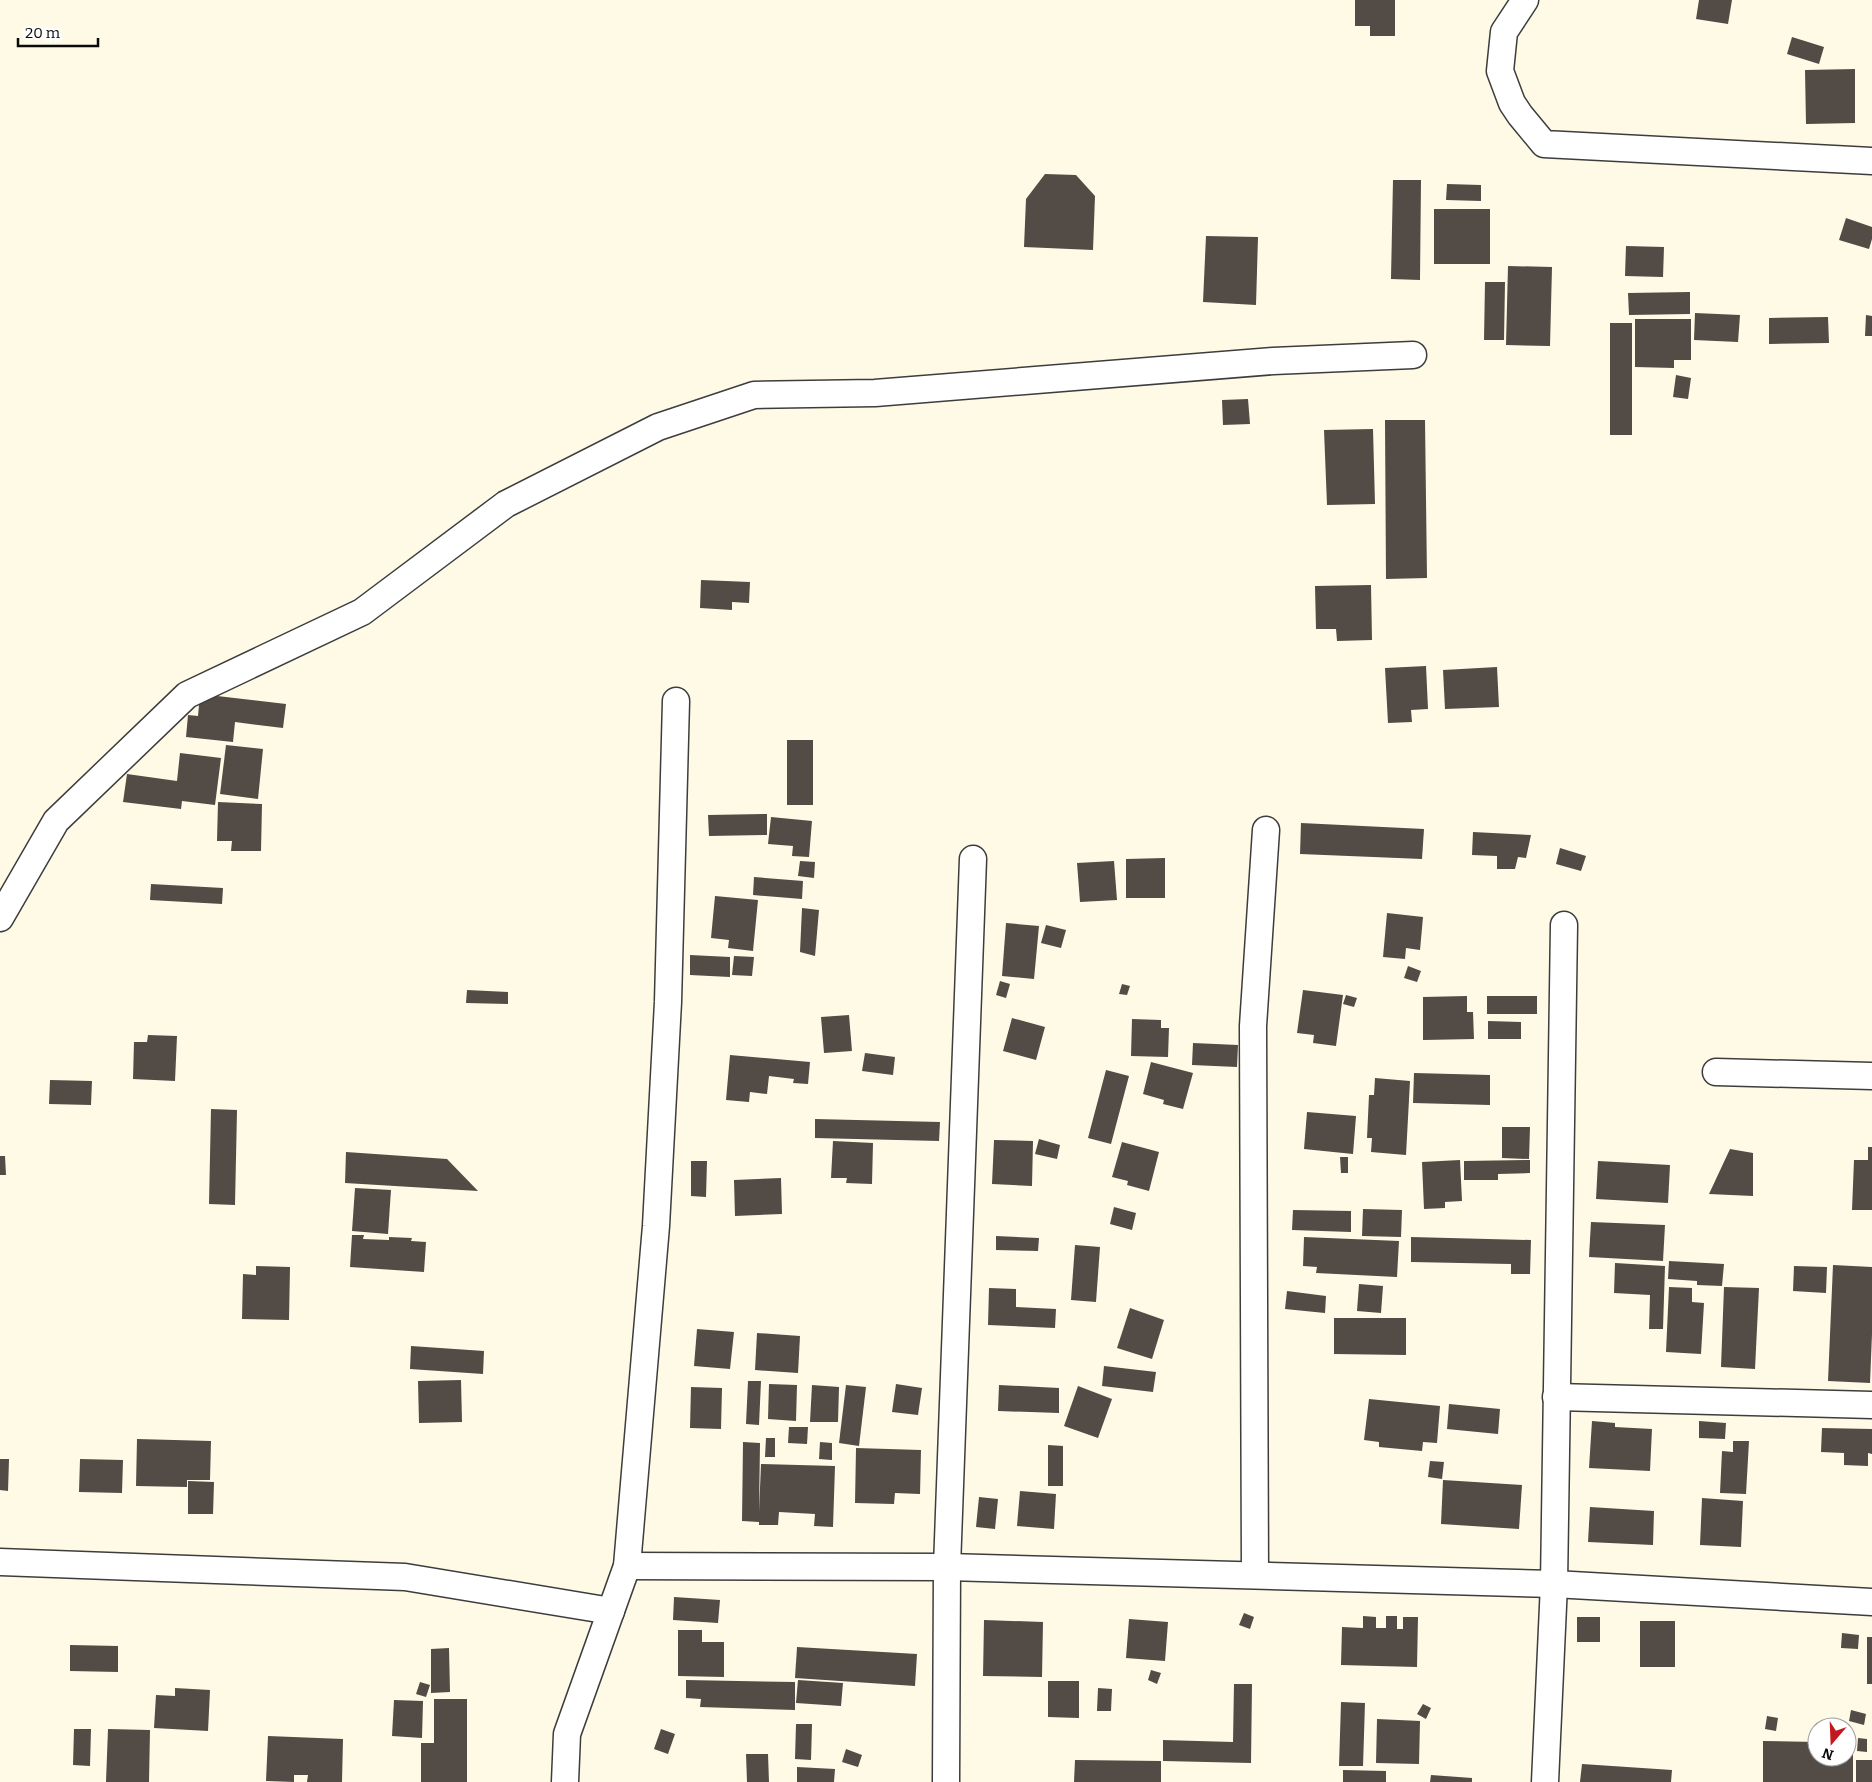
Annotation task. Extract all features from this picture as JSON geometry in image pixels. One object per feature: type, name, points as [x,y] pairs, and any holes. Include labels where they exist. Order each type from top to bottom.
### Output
[{"type":"street","points":[[1526,0],[1504,32],[1500,71],[1512,104],[1544,144],[1872,162]]},
{"type":"street","points":[[0,918],[56,821],[187,695],[362,612],[506,504],[658,426],[754,395],[875,393],[1273,361],[1413,355]]},
{"type":"street","points":[[565,1782],[567,1734],[627,1566],[657,1207],[668,1002],[676,702]]},
{"type":"street","points":[[1255,1575],[1253,1026],[1266,830]]},
{"type":"street","points":[[946,1782],[948,1567],[973,860]]},
{"type":"street","points":[[1545,1782],[1554,1584],[1564,925]]},
{"type":"street","points":[[1716,1072],[1872,1076]]},
{"type":"street","points":[[1556,1397],[1872,1406]]},
{"type":"street","points":[[0,1562],[405,1578],[611,1611]]},
{"type":"street","points":[[627,1566],[948,1567],[1255,1575],[1554,1584],[1872,1602]]},
{"type":"building","points":[[1355,0],[1395,0],[1395,36],[1370,36],[1370,26],[1355,26]]},
{"type":"building","points":[[1699,0],[1732,0],[1728,24],[1696,19]]},
{"type":"building","points":[[1792,37],[1824,47],[1819,64],[1787,54]]},
{"type":"building","points":[[1855,69],[1855,123],[1806,124],[1805,70]]},
{"type":"building","points":[[1045,174],[1076,175],[1095,196],[1093,250],[1024,247],[1026,199]]},
{"type":"building","points":[[1393,180],[1421,180],[1420,280],[1391,279]]},
{"type":"building","points":[[1447,184],[1481,185],[1481,201],[1446,200]]},
{"type":"building","points":[[1434,209],[1490,209],[1490,264],[1434,264]]},
{"type":"building","points":[[1846,218],[1872,227],[1872,239],[1869,249],[1839,240]]},
{"type":"building","points":[[1206,236],[1258,237],[1256,305],[1203,302]]},
{"type":"building","points":[[1626,246],[1664,247],[1663,277],[1625,276]]},
{"type":"building","points":[[1508,266],[1552,267],[1550,346],[1506,345]]},
{"type":"building","points":[[1485,282],[1505,282],[1504,340],[1484,340]]},
{"type":"building","points":[[1690,292],[1690,314],[1629,315],[1628,293]]},
{"type":"building","points":[[1695,313],[1740,315],[1738,342],[1694,340]]},
{"type":"building","points":[[1866,315],[1872,316],[1872,336],[1865,336]]},
{"type":"building","points":[[1828,317],[1829,343],[1769,344],[1769,318]]},
{"type":"building","points":[[1635,319],[1691,319],[1691,360],[1674,360],[1674,368],[1635,367]]},
{"type":"building","points":[[1610,323],[1632,323],[1632,435],[1610,435]]},
{"type":"building","points":[[1676,375],[1691,378],[1688,399],[1673,397]]},
{"type":"building","points":[[1248,399],[1250,424],[1223,425],[1222,400]]},
{"type":"building","points":[[1385,420],[1425,420],[1427,578],[1386,579]]},
{"type":"building","points":[[1373,429],[1375,504],[1327,505],[1324,430]]},
{"type":"building","points":[[701,580],[750,582],[749,603],[732,602],[732,610],[700,608]]},
{"type":"building","points":[[1371,585],[1372,640],[1337,641],[1336,629],[1316,629],[1315,586]]},
{"type":"building","points":[[1426,666],[1428,709],[1411,710],[1412,722],[1388,723],[1385,668]]},
{"type":"building","points":[[1497,667],[1499,707],[1445,709],[1443,670]]},
{"type":"building","points":[[200,694],[286,704],[283,728],[235,722],[233,742],[186,737],[188,715],[198,716]]},
{"type":"building","points":[[787,740],[813,740],[813,805],[787,805]]},
{"type":"building","points":[[226,745],[263,749],[258,799],[220,794]]},
{"type":"building","points":[[180,753],[221,758],[215,805],[182,801],[181,809],[123,802],[127,774],[177,781]]},
{"type":"building","points":[[218,802],[262,804],[261,851],[231,851],[232,841],[217,841]]},
{"type":"building","points":[[767,814],[767,835],[709,836],[708,815]]},
{"type":"building","points":[[771,817],[812,821],[809,857],[792,856],[793,846],[768,844]]},
{"type":"building","points":[[1301,823],[1424,829],[1422,859],[1300,854]]},
{"type":"building","points":[[1473,832],[1531,835],[1526,858],[1518,857],[1515,869],[1497,869],[1497,856],[1472,855]]},
{"type":"building","points":[[1560,848],[1586,856],[1581,871],[1556,864]]},
{"type":"building","points":[[1165,858],[1165,898],[1126,898],[1126,859]]},
{"type":"building","points":[[800,861],[815,862],[814,878],[798,876]]},
{"type":"building","points":[[1114,861],[1117,900],[1080,902],[1077,863]]},
{"type":"building","points":[[754,877],[803,881],[802,899],[753,895]]},
{"type":"building","points":[[151,884],[223,888],[222,904],[150,900]]},
{"type":"building","points":[[715,896],[758,900],[753,951],[728,948],[729,940],[711,938]]},
{"type":"building","points":[[802,908],[819,910],[815,956],[800,952]]},
{"type":"building","points":[[1387,913],[1423,917],[1420,950],[1406,948],[1405,959],[1383,957]]},
{"type":"building","points":[[1006,923],[1039,926],[1034,979],[1002,976]]},
{"type":"building","points":[[1046,925],[1066,930],[1061,948],[1041,943]]},
{"type":"building","points":[[690,955],[730,957],[730,977],[690,975]]},
{"type":"building","points":[[734,956],[754,957],[752,976],[732,975]]},
{"type":"building","points":[[1408,966],[1421,971],[1417,982],[1404,978]]},
{"type":"building","points":[[1000,981],[1010,984],[1006,998],[996,995]]},
{"type":"building","points":[[1122,984],[1130,986],[1127,995],[1119,994]]},
{"type":"building","points":[[467,990],[508,992],[508,1004],[466,1003]]},
{"type":"building","points":[[1303,990],[1343,995],[1336,1046],[1313,1043],[1314,1035],[1297,1033]]},
{"type":"building","points":[[1346,995],[1357,998],[1354,1007],[1343,1004]]},
{"type":"building","points":[[1467,996],[1467,1012],[1473,1012],[1474,1039],[1423,1040],[1423,997]]},
{"type":"building","points":[[1487,996],[1537,996],[1537,1014],[1487,1014]]},
{"type":"building","points":[[849,1015],[852,1051],[824,1053],[821,1017]]},
{"type":"building","points":[[1012,1018],[1045,1027],[1036,1060],[1003,1051]]},
{"type":"building","points":[[1132,1019],[1161,1020],[1161,1028],[1169,1028],[1168,1057],[1131,1056]]},
{"type":"building","points":[[1488,1021],[1521,1022],[1521,1039],[1488,1039]]},
{"type":"building","points":[[148,1035],[177,1036],[175,1081],[133,1079],[134,1042],[147,1042]]},
{"type":"building","points":[[1193,1043],[1238,1045],[1237,1067],[1192,1065]]},
{"type":"building","points":[[865,1053],[895,1057],[893,1075],[862,1071]]},
{"type":"building","points":[[730,1055],[810,1062],[808,1084],[793,1083],[794,1079],[769,1076],[767,1094],[750,1092],[749,1102],[726,1100]]},
{"type":"building","points":[[1151,1062],[1193,1073],[1183,1109],[1163,1104],[1164,1100],[1143,1094]]},
{"type":"building","points":[[1106,1070],[1129,1076],[1111,1144],[1088,1138]]},
{"type":"building","points":[[1414,1073],[1490,1075],[1490,1105],[1413,1103]]},
{"type":"building","points":[[1375,1078],[1410,1081],[1406,1155],[1371,1152],[1372,1138],[1367,1138],[1369,1095],[1374,1095]]},
{"type":"building","points":[[50,1080],[92,1081],[91,1105],[49,1104]]},
{"type":"building","points":[[211,1109],[237,1110],[235,1205],[209,1204]]},
{"type":"building","points":[[1307,1112],[1356,1116],[1353,1154],[1304,1149]]},
{"type":"building","points":[[815,1119],[940,1122],[939,1141],[815,1138]]},
{"type":"building","points":[[1502,1127],[1530,1127],[1529,1159],[1502,1158]]},
{"type":"building","points":[[1039,1139],[1060,1145],[1057,1159],[1035,1154]]},
{"type":"building","points":[[994,1140],[1033,1141],[1032,1186],[992,1184]]},
{"type":"building","points":[[833,1141],[873,1143],[872,1184],[846,1183],[847,1178],[831,1178]]},
{"type":"building","points":[[1122,1142],[1159,1152],[1149,1191],[1127,1185],[1128,1181],[1112,1177]]},
{"type":"building","points":[[1868,1147],[1872,1147],[1872,1210],[1852,1210],[1854,1160],[1868,1160]]},
{"type":"building","points":[[1730,1149],[1753,1153],[1753,1196],[1709,1194]]},
{"type":"building","points":[[346,1152],[447,1159],[478,1191],[345,1183]]},
{"type":"building","points":[[0,1156],[5,1156],[6,1175],[0,1175]]},
{"type":"building","points":[[1340,1157],[1348,1157],[1348,1173],[1341,1173]]},
{"type":"building","points":[[1460,1160],[1462,1201],[1445,1202],[1445,1208],[1424,1209],[1422,1162]]},
{"type":"building","points":[[1530,1160],[1530,1173],[1498,1174],[1498,1180],[1464,1180],[1464,1161]]},
{"type":"building","points":[[691,1161],[707,1161],[706,1197],[691,1196]]},
{"type":"building","points":[[1598,1161],[1670,1165],[1668,1203],[1596,1199]]},
{"type":"building","points":[[781,1178],[782,1214],[735,1216],[734,1180]]},
{"type":"building","points":[[355,1188],[391,1190],[388,1234],[352,1231]]},
{"type":"building","points":[[1114,1207],[1136,1213],[1132,1230],[1110,1224]]},
{"type":"building","points":[[1363,1209],[1402,1210],[1401,1237],[1362,1236]]},
{"type":"building","points":[[1293,1210],[1351,1211],[1351,1232],[1292,1230]]},
{"type":"building","points":[[1591,1222],[1665,1225],[1663,1261],[1589,1257]]},
{"type":"building","points":[[352,1235],[364,1235],[363,1239],[389,1240],[389,1237],[412,1238],[411,1241],[426,1242],[424,1272],[350,1267]]},
{"type":"building","points":[[996,1236],[1039,1238],[1038,1251],[996,1250]]},
{"type":"building","points":[[1304,1237],[1399,1241],[1397,1277],[1316,1273],[1317,1267],[1303,1266]]},
{"type":"building","points":[[1411,1237],[1531,1240],[1530,1274],[1511,1274],[1511,1264],[1411,1262]]},
{"type":"building","points":[[1075,1245],[1100,1247],[1096,1302],[1071,1300]]},
{"type":"building","points":[[1669,1261],[1724,1264],[1722,1286],[1697,1285],[1697,1281],[1668,1279]]},
{"type":"building","points":[[1615,1263],[1665,1266],[1663,1329],[1649,1329],[1650,1295],[1614,1293]]},
{"type":"building","points":[[1833,1265],[1872,1267],[1870,1383],[1828,1381]]},
{"type":"building","points":[[256,1266],[290,1267],[289,1320],[242,1319],[243,1274],[256,1275]]},
{"type":"building","points":[[1794,1266],[1827,1267],[1826,1293],[1793,1291]]},
{"type":"building","points":[[1359,1284],[1383,1286],[1381,1313],[1357,1311]]},
{"type":"building","points":[[1669,1287],[1692,1288],[1692,1302],[1704,1303],[1701,1354],[1666,1352]]},
{"type":"building","points":[[1724,1287],[1759,1288],[1755,1369],[1721,1367]]},
{"type":"building","points":[[989,1288],[1016,1289],[1016,1307],[1056,1309],[1055,1328],[988,1325]]},
{"type":"building","points":[[1287,1291],[1326,1296],[1325,1313],[1285,1309]]},
{"type":"building","points":[[1130,1308],[1164,1320],[1152,1359],[1117,1348]]},
{"type":"building","points":[[1334,1318],[1406,1318],[1406,1355],[1334,1354]]},
{"type":"building","points":[[697,1329],[734,1332],[730,1369],[694,1366]]},
{"type":"building","points":[[757,1333],[800,1336],[798,1373],[755,1370]]},
{"type":"building","points":[[411,1346],[484,1351],[483,1374],[410,1369]]},
{"type":"building","points":[[1104,1366],[1156,1372],[1153,1392],[1102,1386]]},
{"type":"building","points":[[461,1380],[462,1422],[419,1423],[418,1381]]},
{"type":"building","points":[[748,1381],[761,1381],[759,1425],[746,1424]]},
{"type":"building","points":[[769,1384],[797,1385],[796,1421],[768,1419]]},
{"type":"building","points":[[896,1384],[922,1388],[918,1415],[892,1412]]},
{"type":"building","points":[[812,1385],[839,1387],[838,1422],[810,1422]]},
{"type":"building","points":[[846,1385],[866,1387],[859,1446],[839,1443]]},
{"type":"building","points":[[999,1385],[1059,1388],[1059,1413],[998,1411]]},
{"type":"building","points":[[1078,1386],[1112,1399],[1098,1438],[1064,1426]]},
{"type":"building","points":[[691,1387],[722,1388],[721,1429],[690,1428]]},
{"type":"building","points":[[1369,1399],[1440,1406],[1437,1443],[1423,1442],[1422,1451],[1379,1447],[1379,1442],[1364,1440]]},
{"type":"building","points":[[1449,1404],[1500,1409],[1498,1434],[1447,1429]]},
{"type":"building","points":[[1592,1421],[1615,1423],[1615,1427],[1652,1429],[1650,1471],[1589,1468]]},
{"type":"building","points":[[1699,1421],[1726,1423],[1725,1439],[1699,1438]]},
{"type":"building","points":[[789,1427],[808,1427],[807,1444],[788,1443]]},
{"type":"building","points":[[1822,1428],[1872,1429],[1872,1454],[1868,1453],[1868,1466],[1844,1465],[1844,1453],[1821,1452]]},
{"type":"building","points":[[766,1438],[775,1438],[775,1457],[765,1457]]},
{"type":"building","points":[[137,1439],[211,1441],[210,1480],[187,1480],[187,1487],[136,1486]]},
{"type":"building","points":[[1733,1441],[1749,1441],[1746,1494],[1720,1493],[1722,1451],[1733,1452]]},
{"type":"building","points":[[743,1442],[760,1443],[759,1512],[761,1464],[835,1466],[833,1527],[814,1526],[815,1514],[779,1512],[778,1525],[759,1525],[759,1522],[742,1521]]},
{"type":"building","points":[[820,1442],[832,1443],[832,1460],[819,1459]]},
{"type":"building","points":[[1048,1445],[1063,1446],[1063,1486],[1048,1486]]},
{"type":"building","points":[[856,1448],[921,1450],[920,1494],[895,1493],[894,1504],[855,1503]]},
{"type":"building","points":[[0,1459],[9,1459],[8,1491],[0,1490]]},
{"type":"building","points":[[80,1459],[123,1460],[122,1493],[79,1492]]},
{"type":"building","points":[[1430,1461],[1444,1462],[1442,1479],[1428,1477]]},
{"type":"building","points":[[1443,1480],[1522,1485],[1519,1529],[1441,1524]]},
{"type":"building","points":[[188,1481],[214,1482],[213,1514],[188,1514]]},
{"type":"building","points":[[1020,1491],[1056,1494],[1054,1529],[1017,1526]]},
{"type":"building","points":[[979,1497],[998,1499],[995,1529],[976,1527]]},
{"type":"building","points":[[1702,1498],[1743,1501],[1741,1547],[1700,1545]]},
{"type":"building","points":[[1590,1507],[1654,1511],[1653,1545],[1588,1542]]},
{"type":"building","points":[[674,1597],[720,1600],[718,1623],[673,1620]]},
{"type":"building","points":[[1244,1613],[1254,1617],[1250,1629],[1239,1625]]},
{"type":"building","points":[[1363,1616],[1376,1617],[1376,1628],[1386,1628],[1386,1616],[1397,1616],[1397,1629],[1403,1629],[1403,1617],[1418,1617],[1417,1667],[1341,1665],[1342,1627],[1363,1628]]},
{"type":"building","points":[[1577,1617],[1600,1617],[1600,1642],[1577,1642]]},
{"type":"building","points":[[1129,1619],[1168,1622],[1165,1661],[1126,1658]]},
{"type":"building","points":[[984,1620],[1043,1622],[1042,1677],[983,1676]]},
{"type":"building","points":[[1640,1621],[1675,1621],[1675,1667],[1640,1667]]},
{"type":"building","points":[[678,1630],[702,1630],[702,1642],[724,1642],[724,1677],[678,1676]]},
{"type":"building","points":[[1842,1633],[1859,1635],[1858,1649],[1841,1648]]},
{"type":"building","points":[[1867,1637],[1872,1637],[1872,1684],[1867,1684]]},
{"type":"building","points":[[70,1645],[118,1646],[118,1672],[70,1671]]},
{"type":"building","points":[[797,1647],[917,1654],[915,1686],[795,1678]]},
{"type":"building","points":[[449,1648],[450,1692],[431,1693],[431,1649]]},
{"type":"building","points":[[1151,1670],[1161,1673],[1157,1684],[1148,1680]]},
{"type":"building","points":[[686,1680],[795,1682],[795,1710],[700,1707],[701,1699],[686,1698]]},
{"type":"building","points":[[798,1680],[843,1683],[841,1706],[796,1703]]},
{"type":"building","points":[[1048,1681],[1079,1681],[1079,1718],[1048,1717]]},
{"type":"building","points":[[420,1682],[430,1685],[426,1697],[416,1694]]},
{"type":"building","points":[[1234,1684],[1252,1684],[1251,1763],[1163,1761],[1163,1740],[1233,1742]]},
{"type":"building","points":[[175,1688],[210,1690],[208,1731],[154,1728],[156,1695],[175,1696]]},
{"type":"building","points":[[1098,1688],[1112,1689],[1111,1711],[1097,1711]]},
{"type":"building","points":[[434,1699],[467,1699],[467,1782],[421,1782],[421,1743],[434,1743]]},
{"type":"building","points":[[394,1700],[423,1701],[422,1738],[392,1736]]},
{"type":"building","points":[[1341,1702],[1365,1703],[1363,1766],[1339,1766]]},
{"type":"building","points":[[1423,1704],[1431,1708],[1426,1719],[1417,1714]]},
{"type":"building","points":[[1851,1710],[1866,1714],[1864,1725],[1857,1723],[1857,1717],[1850,1717]]},
{"type":"building","points":[[1767,1716],[1778,1718],[1776,1731],[1765,1729]]},
{"type":"building","points":[[1377,1719],[1420,1721],[1419,1764],[1376,1763]]},
{"type":"building","points":[[796,1724],[812,1724],[811,1760],[795,1759]]},
{"type":"building","points":[[74,1729],[91,1729],[90,1766],[73,1765]]},
{"type":"building","points":[[108,1729],[150,1730],[149,1782],[106,1782]]},
{"type":"building","points":[[661,1729],[675,1734],[668,1754],[654,1749]]},
{"type":"building","points":[[268,1736],[343,1739],[342,1782],[307,1782],[308,1775],[294,1775],[294,1782],[266,1781]]},
{"type":"building","points":[[1858,1738],[1867,1739],[1867,1752],[1857,1751]]},
{"type":"building","points":[[1763,1741],[1807,1742],[1807,1767],[1853,1767],[1853,1782],[1763,1782]]},
{"type":"building","points":[[846,1749],[862,1755],[858,1767],[842,1762]]},
{"type":"building","points":[[746,1754],[768,1754],[769,1782],[747,1782]]},
{"type":"building","points":[[1075,1760],[1161,1761],[1161,1782],[1074,1782]]},
{"type":"building","points":[[1857,1760],[1872,1760],[1872,1782],[1856,1782]]},
{"type":"building","points":[[1582,1764],[1672,1770],[1671,1782],[1580,1782]]},
{"type":"building","points":[[797,1767],[835,1769],[834,1782],[797,1782]]},
{"type":"building","points":[[1343,1770],[1386,1771],[1386,1782],[1343,1782]]},
{"type":"building","points":[[1431,1775],[1472,1778],[1472,1782],[1430,1782]]}]
